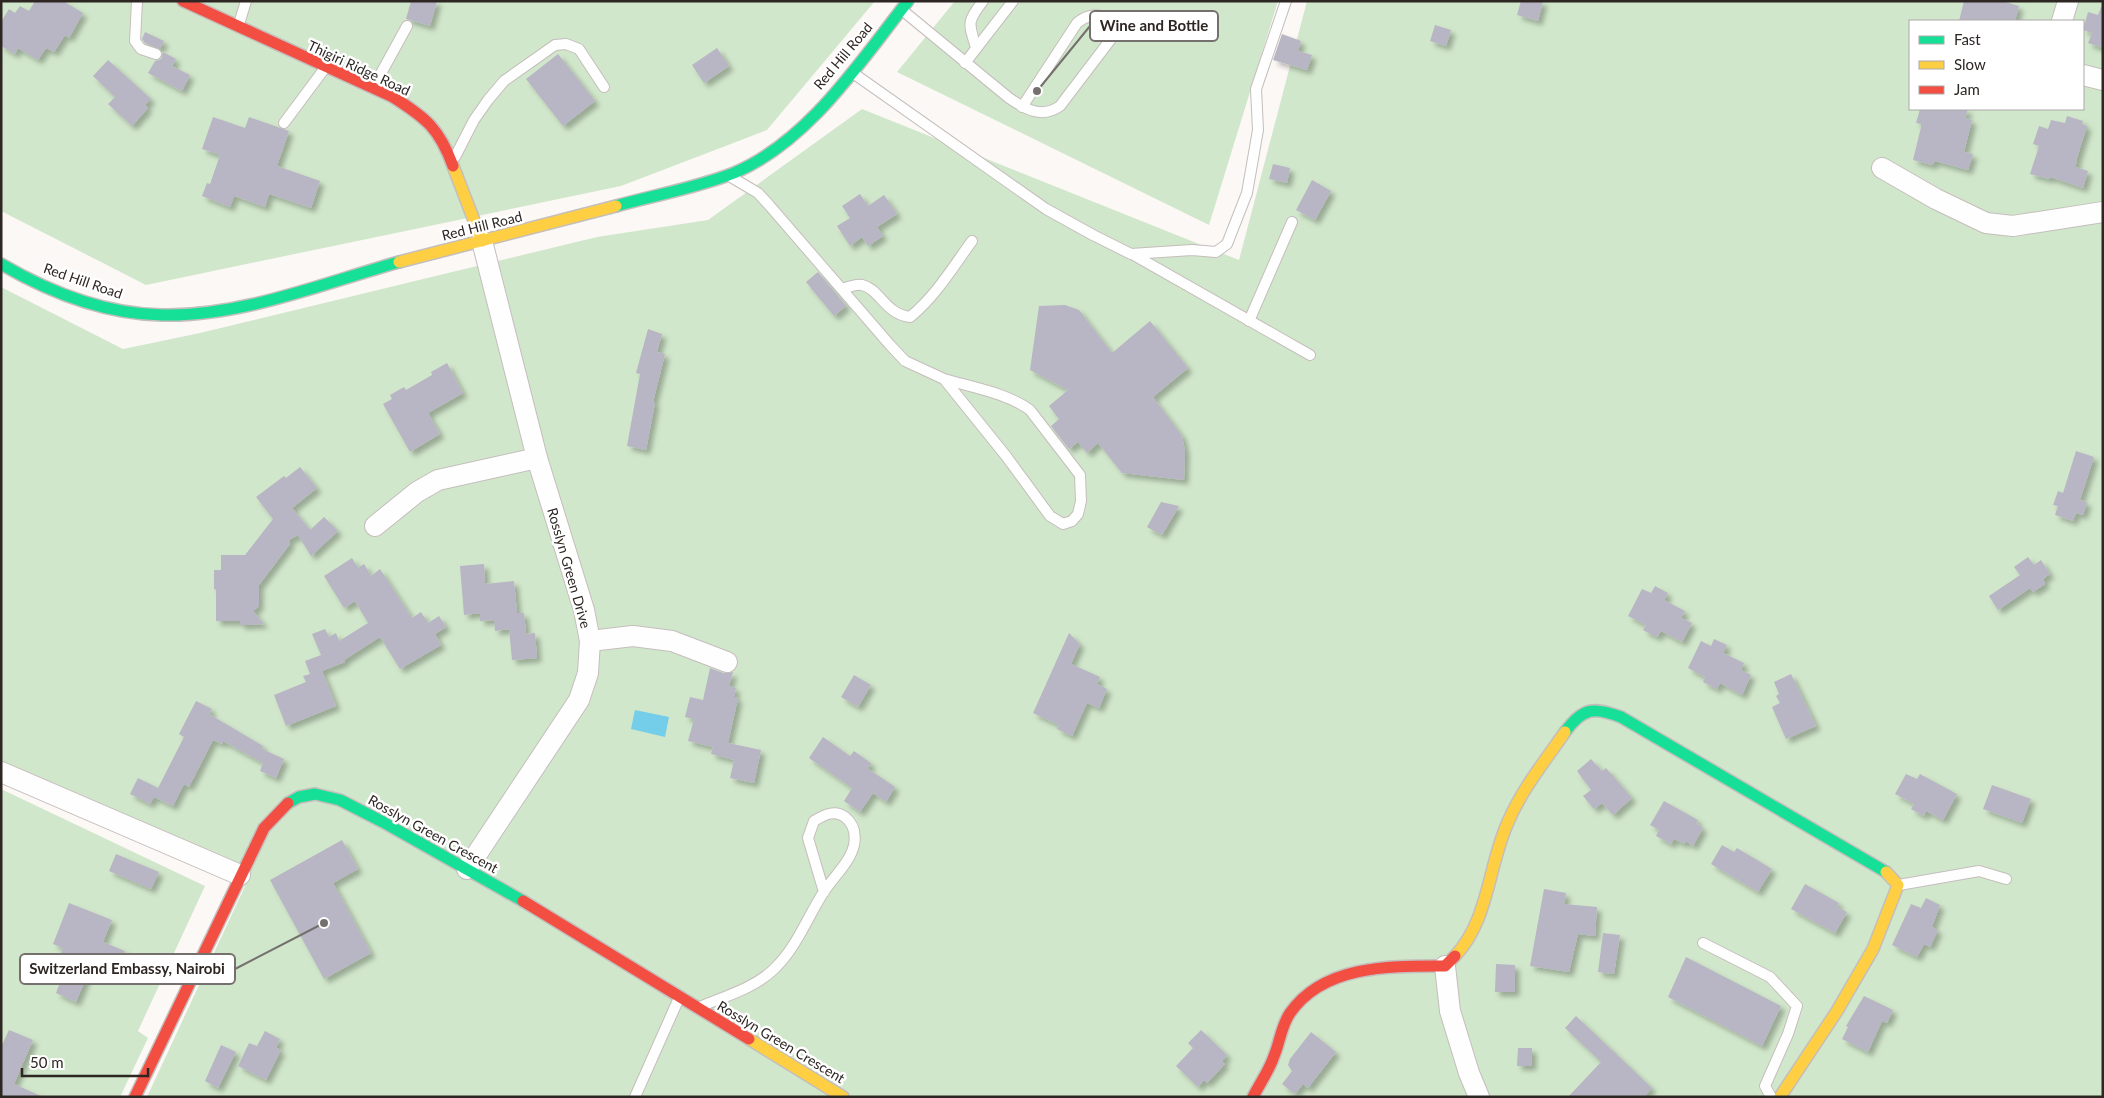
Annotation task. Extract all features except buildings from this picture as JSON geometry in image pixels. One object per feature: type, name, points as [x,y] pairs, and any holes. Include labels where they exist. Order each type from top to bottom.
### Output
[{"type":"street","name":"Thigiri Ridge Road","points":[[183,1],[325,68],[393,97],[424,117],[445,144],[482,241]]},
{"type":"street","points":[[2062,20],[2068,1]]},
{"type":"street","name":"Red Hill Road","points":[[1,264],[61,292],[131,312],[180,314],[220,310],[277,298],[482,241],[591,214],[728,175],[748,166],[778,145],[813,116],[852,72],[904,6]]},
{"type":"street","points":[[2084,74],[2103,80]]},
{"type":"street","points":[[1882,168],[1936,200],[1986,223],[2014,226],[2103,212]]},
{"type":"street","name":"Rosslyn Green Drive","points":[[467,869],[578,700],[588,673],[590,641],[584,610],[537,458],[482,241]]},
{"type":"street","points":[[375,526],[417,492],[438,480],[537,458]]},
{"type":"street","points":[[590,641],[633,636],[672,641],[727,662]]},
{"type":"street","points":[[1253,1097],[1277,1048],[1281,1031],[1290,1013],[1303,997],[1322,984],[1370,969],[1392,966],[1445,966],[1462,948],[1475,928],[1490,872],[1508,822],[1525,788],[1569,726],[1583,714],[1592,710],[1603,710],[1621,717],[1890,874],[1898,885],[1889,912],[1872,949],[1837,1011],[1791,1084],[1780,1097]]},
{"type":"street","points":[[1,772],[240,875]]},
{"type":"street","name":"Rosslyn Green Crescent","points":[[135,1097],[214,936],[240,875],[264,828],[286,804],[303,795],[317,794],[351,805],[467,869],[843,1097]]},
{"type":"street","points":[[1445,966],[1450,1011],[1469,1073],[1479,1097]]},
{"type":"lane","points":[[137,1],[136,41],[141,48],[156,54]]},
{"type":"lane","points":[[238,28],[246,1]]},
{"type":"lane","points":[[976,48],[969,24],[972,15],[983,1]]},
{"type":"lane","points":[[965,63],[1013,1]]},
{"type":"lane","points":[[1131,254],[1192,250],[1216,252],[1227,244],[1246,193],[1258,130],[1256,89],[1286,1]]},
{"type":"lane","points":[[904,6],[965,63],[1022,107],[1033,112],[1045,113],[1053,111],[1060,106],[1111,39],[1112,26],[1108,20],[1102,17],[1090,16],[1083,17],[1076,23],[1022,107]]},
{"type":"lane","points":[[373,89],[407,26]]},
{"type":"lane","points":[[452,165],[474,120],[504,81],[555,45],[566,44],[579,49],[604,87]]},
{"type":"lane","points":[[284,123],[325,68]]},
{"type":"lane","points":[[852,72],[1046,209],[1131,254],[1310,355]]},
{"type":"lane","points":[[728,175],[758,193],[905,361],[944,379],[993,394],[1023,405],[1030,410],[1080,475],[1081,501],[1078,514],[1072,521],[1063,524],[1050,516],[1006,456],[944,379]]},
{"type":"lane","points":[[1249,321],[1292,222]]},
{"type":"lane","points":[[843,289],[860,284],[869,288],[899,316],[910,317],[942,281],[972,241]]},
{"type":"lane","points":[[696,1008],[741,991],[773,970],[790,950],[824,892],[843,867],[854,847],[855,834],[852,823],[843,815],[829,813],[814,821],[808,838],[824,892]]},
{"type":"lane","points":[[1898,885],[1978,872],[2006,879]]},
{"type":"lane","points":[[1703,943],[1770,977],[1797,1006],[1788,1034],[1765,1086],[1771,1097]]},
{"type":"lane","points":[[635,1097],[679,997]]},
{"type":"green space","points":[[1,1],[875,1],[767,130],[621,186],[146,285],[1,211]]},
{"type":"green space","points":[[955,1],[1278,1],[1209,225],[897,72]]},
{"type":"green space","points":[[1307,1],[2103,1],[2103,1097],[147,1097],[245,886],[1,777],[1,287],[123,349],[200,333],[597,237],[708,220],[862,109],[1239,260]]},
{"type":"green space","points":[[1,789],[205,886],[138,1031],[148,1038],[120,1097],[1,1097]]},
{"type":"water","points":[[635,710],[669,717],[665,737],[631,729]]},
{"type":"traffic: fast","points":[[616,206],[720,178],[761,159],[809,121],[831,98],[908,1]]},
{"type":"traffic: fast","points":[[1,264],[39,284],[78,300],[120,311],[162,315],[222,311],[252,305],[399,262]]},
{"type":"traffic: fast","points":[[1565,732],[1578,718],[1590,711],[1621,717],[1886,872]]},
{"type":"traffic: fast","points":[[288,803],[299,797],[315,794],[340,800],[383,822],[523,901]]},
{"type":"traffic: slow","points":[[453,166],[482,241]]},
{"type":"traffic: slow","points":[[399,262],[616,206]]},
{"type":"traffic: slow","points":[[1455,956],[1475,926],[1487,892],[1501,839],[1508,822],[1520,798],[1565,732]]},
{"type":"traffic: slow","points":[[1780,1097],[1837,1011],[1873,949],[1898,885],[1886,872]]},
{"type":"traffic: slow","points":[[749,1039],[843,1097]]},
{"type":"traffic: jam","points":[[183,1],[393,97],[423,118],[437,133],[453,166]]},
{"type":"traffic: jam","points":[[135,1097],[264,828],[288,803]]},
{"type":"traffic: jam","points":[[523,901],[749,1039]]},
{"type":"traffic: jam","points":[[1253,1097],[1272,1061],[1290,1013],[1304,997],[1321,985],[1360,971],[1403,966],[1445,966],[1455,956]]},
{"type":"place","name":"Wine and Bottle","points":[[1037,91]]},
{"type":"place","name":"Switzerland Embassy, Nairobi","points":[[324,923]]}]
